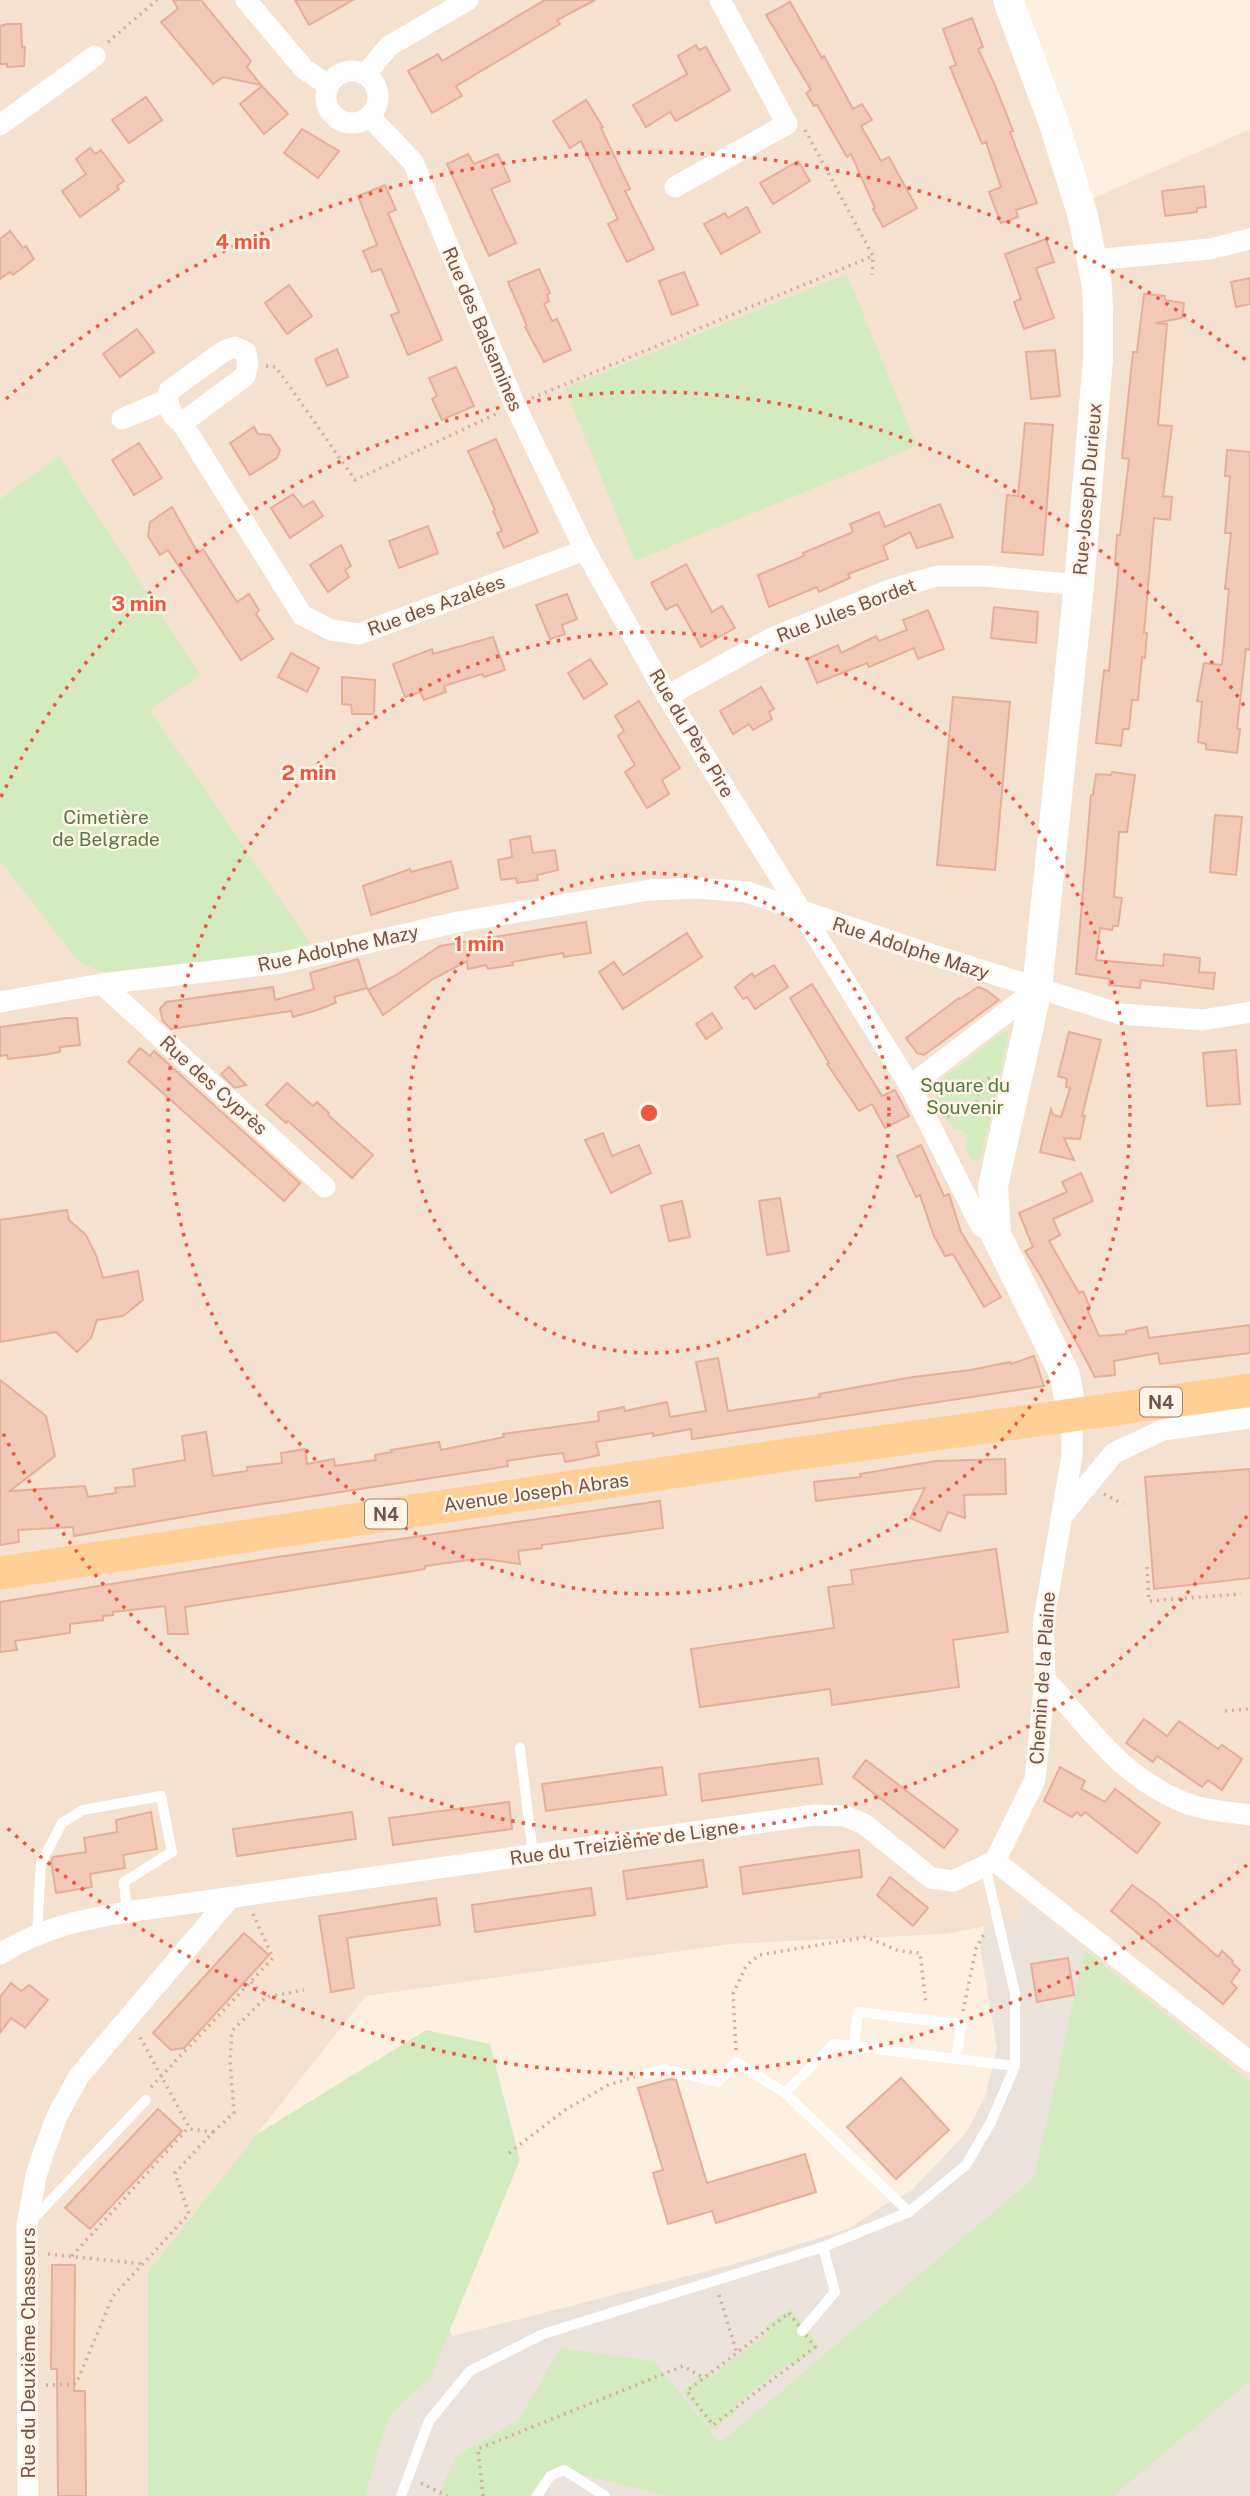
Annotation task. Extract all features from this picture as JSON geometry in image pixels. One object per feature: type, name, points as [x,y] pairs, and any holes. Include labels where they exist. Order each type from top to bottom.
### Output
[{"type":"main road","name":"N4","points":[[1072,1415],[1250,1390]]},
{"type":"main road","name":"Avenue Joseph Abras","points":[[0,1573],[1072,1415]]},
{"type":"street","points":[[246,0],[304,69],[328,85]]},
{"type":"street","points":[[366,75],[389,46],[468,0]]},
{"type":"street","points":[[675,187],[787,124],[720,0]]},
{"type":"street","name":"Rue Joseph Durieux","points":[[1008,0],[1053,121],[1083,216],[1097,286],[1098,359],[1079,584],[1037,989]]},
{"type":"street","points":[[0,125],[95,56]]},
{"type":"street","points":[[358,71],[366,75],[376,87],[378,95],[375,110],[370,117],[353,124],[336,118],[326,103],[328,85],[340,73],[358,71]]},
{"type":"street","name":"Rue des Balsamines","points":[[370,117],[413,162],[515,405],[585,550]]},
{"type":"street","points":[[1093,260],[1210,249],[1250,239]]},
{"type":"street","points":[[122,419],[167,400],[169,391],[224,351],[235,347],[246,352],[248,365],[244,376],[182,423]]},
{"type":"street","name":"Rue des Azalées","points":[[167,400],[173,418],[182,423],[302,615],[331,630],[359,634],[585,550]]},
{"type":"street","name":"Rue du Père Pire","points":[[585,550],[667,696],[803,913]]},
{"type":"street","name":"Rue Jules Bordet","points":[[667,696],[772,638],[892,589],[937,576],[985,576],[1079,584]]},
{"type":"street","name":"Rue Adolphe Mazy","points":[[0,1002],[102,984],[280,963],[458,922],[650,890],[698,888],[747,892],[803,913],[1120,1014],[1203,1020],[1250,1012]]},
{"type":"street","points":[[803,913],[910,1086],[981,1226],[996,1235]]},
{"type":"street","name":"Rue des Cyprès","points":[[102,984],[325,1187]]},
{"type":"street","points":[[1037,989],[993,1186],[996,1235],[1065,1375],[1072,1415]]},
{"type":"street","points":[[910,1086],[1037,989]]},
{"type":"street","name":"Chemin de la Plaine","points":[[990,1864],[1035,1780],[1045,1679],[1043,1625],[1059,1519],[1072,1456],[1072,1415]]},
{"type":"street","points":[[1059,1519],[1114,1453],[1163,1430],[1250,1418]]},
{"type":"street","points":[[1045,1679],[1088,1731],[1122,1766],[1156,1788],[1193,1805],[1250,1815]]},
{"type":"street","name":"Rue du Treizième de Ligne","points":[[0,1954],[37,1934],[81,1920],[127,1912],[814,1815],[845,1816],[864,1824],[931,1878],[954,1881],[990,1864]]},
{"type":"street","points":[[990,1864],[1250,2062]]},
{"type":"street","name":"Rue du Deuxième Chasseurs","points":[[28,2496],[27,2225],[36,2176],[57,2116],[79,2076],[129,2016],[238,1897]]},
{"type":"lane","points":[[520,1748],[533,1855]]},
{"type":"lane","points":[[37,1934],[41,1863],[62,1823],[83,1810],[161,1796],[172,1852],[124,1882],[127,1912]]},
{"type":"lane","points":[[401,2496],[429,2421],[470,2371],[543,2334],[823,2248],[909,2212],[966,2165],[990,2122],[1014,2066],[1015,1993],[996,1914],[990,1864]]},
{"type":"lane","points":[[854,2046],[858,2012],[961,2024],[957,2059]]},
{"type":"lane","points":[[785,2093],[834,2044],[1014,2066]]},
{"type":"lane","points":[[647,2074],[664,2069],[718,2082],[736,2062],[785,2093],[909,2212]]},
{"type":"lane","points":[[27,2225],[146,2100]]},
{"type":"lane","points":[[802,2331],[835,2291],[823,2248]]},
{"type":"lane","points":[[537,2496],[550,2476],[564,2470],[605,2496]]},
{"type":"path","points":[[95,56],[157,0]]},
{"type":"path","points":[[787,124],[803,127],[873,256],[872,275]]},
{"type":"path","points":[[248,365],[276,367],[355,480],[515,405],[873,256]]},
{"type":"path","points":[[930,1126],[950,1114],[974,1109],[978,1086],[983,1080],[993,1077],[1018,1082]]},
{"type":"path","points":[[1147,1567],[1149,1601],[1241,1594]]},
{"type":"path","points":[[1225,1712],[1249,1709]]},
{"type":"path","points":[[146,2100],[144,2095],[273,1958],[238,1897]]},
{"type":"path","points":[[961,2024],[976,1949],[996,1914]]},
{"type":"path","points":[[736,2062],[733,1994],[746,1966],[759,1955],[775,1950],[866,1937],[899,1951],[920,1953],[928,2020]]},
{"type":"path","points":[[251,1982],[266,1997]]},
{"type":"path","points":[[27,2385],[76,2385],[113,2296],[189,2214],[175,2173],[234,2113],[230,2060],[232,2031],[266,1997],[304,1990]]},
{"type":"path","points":[[129,2016],[190,2127],[213,2132]]},
{"type":"path","points":[[509,2153],[565,2110],[608,2085],[647,2074]]},
{"type":"path","points":[[72,2256],[190,2127]]},
{"type":"path","points":[[27,2252],[143,2264]]},
{"type":"path","points":[[714,2280],[737,2353]]},
{"type":"path","points":[[789,2313],[802,2331],[815,2347],[713,2425],[687,2391],[789,2313]]},
{"type":"path","points":[[482,2496],[478,2449],[683,2366],[704,2378]]},
{"type":"path","points":[[408,2477],[447,2496]]},
{"type":"shaded area","points":[[0,0],[1019,0],[1083,203],[1250,129],[1250,2082],[1019,1897],[1023,1919],[945,1934],[730,1944],[366,1996],[148,2272],[148,2496],[0,2496]]},
{"type":"shaded area","points":[[1018,1896],[1250,2082],[1250,2496],[148,2496],[148,2272],[257,2134],[453,2336],[738,2263],[848,2229],[911,2191],[966,2133],[985,2097],[997,2048],[980,1947],[985,1926],[1022,1919]]},
{"type":"green space","points":[[847,274],[917,446],[635,561],[565,388]]},
{"type":"green space","name":"Cimetière de Belgrade","points":[[59,456],[200,675],[150,710],[310,943],[293,952],[104,972],[79,962],[0,861],[0,499]]},
{"type":"green space","name":"Square du Souvenir","points":[[1005,1031],[1009,1033],[981,1158],[974,1162],[964,1147],[968,1138],[963,1130],[954,1130],[938,1106],[938,1086],[942,1079]]},
{"type":"green space","points":[[1085,1950],[1250,2082],[1250,2381],[1113,2496],[667,2496],[564,2470],[530,2496],[438,2496],[456,2456],[519,2420],[560,2348],[654,2361],[720,2443],[1034,2178]]},
{"type":"green space","points":[[426,2030],[490,2044],[520,2160],[431,2376],[389,2416],[365,2496],[148,2496],[148,2272],[257,2134]]},
{"type":"green space","points":[[790,2308],[820,2346],[794,2366],[790,2362],[734,2406],[737,2411],[712,2430],[682,2391],[708,2372],[711,2376],[768,2333],[764,2328]]},
{"type":"building","points":[[173,0],[201,0],[251,61],[247,67],[261,85],[223,77],[213,84],[161,22],[178,9]]},
{"type":"building","points":[[295,0],[353,0],[309,25]]},
{"type":"building","points":[[545,0],[595,0],[557,20],[560,24],[456,86],[462,96],[432,113],[408,71],[438,54],[442,61]]},
{"type":"building","points":[[790,2],[853,109],[862,104],[872,120],[861,126],[881,161],[889,157],[917,208],[883,227],[851,154],[847,157],[817,105],[814,106],[806,93],[811,90],[766,15]]},
{"type":"building","points":[[972,18],[983,47],[978,49],[1013,131],[1010,132],[1037,203],[1016,210],[1018,217],[1001,223],[989,192],[1001,187],[986,142],[982,144],[950,67],[956,65],[943,29]]},
{"type":"building","points":[[21,24],[22,47],[25,47],[24,66],[7,67],[7,64],[0,64],[0,26]]},
{"type":"building","points":[[696,45],[699,50],[706,47],[730,90],[676,121],[670,112],[646,127],[633,105],[687,74],[678,56]]},
{"type":"building","points":[[262,86],[288,114],[264,134],[240,104]]},
{"type":"building","points":[[146,97],[162,120],[129,143],[112,120]]},
{"type":"building","points":[[586,100],[603,127],[601,128],[630,189],[625,191],[654,249],[627,262],[608,224],[618,219],[581,141],[570,148],[553,121]]},
{"type":"building","points":[[302,129],[339,151],[318,178],[284,153]]},
{"type":"building","points":[[90,148],[95,154],[101,150],[124,181],[117,186],[119,189],[80,217],[62,191],[86,174],[76,159]]},
{"type":"building","points":[[468,154],[474,164],[498,154],[510,181],[491,189],[516,243],[489,256],[447,164]]},
{"type":"building","points":[[798,161],[810,181],[773,204],[760,183]]},
{"type":"building","points":[[385,185],[396,210],[388,213],[442,340],[408,355],[391,315],[399,312],[381,269],[372,272],[363,251],[377,245],[358,196]]},
{"type":"building","points":[[1204,186],[1206,207],[1197,208],[1197,212],[1165,216],[1162,191]]},
{"type":"building","points":[[747,207],[760,232],[721,254],[704,224],[725,213],[728,218]]},
{"type":"building","points":[[10,231],[23,248],[26,246],[34,259],[13,275],[10,272],[0,279],[0,239]]},
{"type":"building","points":[[1046,239],[1054,262],[1036,268],[1054,318],[1024,329],[1014,302],[1021,299],[1005,254]]},
{"type":"building","points":[[539,269],[550,293],[547,295],[549,301],[544,304],[552,321],[557,319],[571,350],[544,362],[525,327],[527,326],[508,282]]},
{"type":"building","points":[[684,272],[698,305],[672,315],[659,281]]},
{"type":"building","points":[[1250,278],[1250,304],[1236,307],[1231,282]]},
{"type":"building","points":[[289,285],[312,316],[287,334],[265,303]]},
{"type":"building","points":[[1144,294],[1165,296],[1165,300],[1184,303],[1182,318],[1156,323],[1167,324],[1158,425],[1172,426],[1163,496],[1172,497],[1170,520],[1154,518],[1144,633],[1147,633],[1145,658],[1142,657],[1138,700],[1132,700],[1129,729],[1123,729],[1121,746],[1096,743],[1104,670],[1109,671],[1119,564],[1115,564],[1117,535],[1120,535],[1129,459],[1122,458],[1133,352],[1137,352]]},
{"type":"building","points":[[137,329],[154,352],[120,377],[103,354]]},
{"type":"building","points":[[337,349],[348,377],[327,386],[315,359]]},
{"type":"building","points":[[1055,350],[1060,396],[1031,399],[1026,352]]},
{"type":"building","points":[[456,367],[474,406],[442,420],[432,399],[437,396],[429,378]]},
{"type":"building","points":[[1025,423],[1053,425],[1043,555],[1002,552],[1007,495],[1018,496]]},
{"type":"building","points":[[254,427],[258,434],[270,435],[280,450],[277,458],[250,475],[230,443]]},
{"type":"building","points":[[496,439],[538,532],[504,548],[497,533],[502,531],[493,511],[495,510],[468,451]]},
{"type":"building","points":[[139,443],[162,478],[134,495],[112,460]]},
{"type":"building","points":[[1227,450],[1250,452],[1250,650],[1246,649],[1237,753],[1206,749],[1206,744],[1198,742],[1202,702],[1197,701],[1204,663],[1222,665],[1229,589],[1225,589],[1231,533],[1225,533],[1230,476],[1225,476]]},
{"type":"building","points":[[293,494],[303,507],[313,501],[323,516],[290,538],[271,508]]},
{"type":"building","points":[[940,504],[953,537],[917,548],[910,532],[883,546],[888,559],[848,574],[850,578],[819,592],[817,587],[769,607],[758,575],[853,532],[850,524],[879,512],[885,527]]},
{"type":"building","points":[[172,507],[198,553],[203,549],[237,602],[249,594],[259,610],[256,614],[273,639],[241,660],[168,550],[160,555],[148,536],[150,522]]},
{"type":"building","points":[[428,526],[438,553],[399,568],[389,541]]},
{"type":"building","points":[[341,545],[351,566],[345,570],[349,577],[328,592],[310,565]]},
{"type":"building","points":[[686,564],[712,612],[722,606],[735,628],[701,647],[677,604],[666,610],[651,583]]},
{"type":"building","points":[[567,594],[577,619],[562,625],[565,634],[550,639],[536,605]]},
{"type":"building","points":[[994,607],[1038,612],[1036,643],[991,638]]},
{"type":"building","points":[[928,610],[944,649],[918,659],[914,648],[869,667],[867,663],[817,683],[807,659],[838,645],[841,653],[876,636],[879,641],[907,630],[903,620]]},
{"type":"building","points":[[493,637],[505,670],[444,686],[446,692],[424,700],[420,692],[405,697],[393,664],[432,649],[433,654]]},
{"type":"building","points":[[291,653],[319,668],[307,692],[278,677]]},
{"type":"building","points":[[590,659],[607,684],[584,699],[568,673]]},
{"type":"building","points":[[342,677],[375,680],[374,714],[352,714],[351,705],[342,704]]},
{"type":"building","points":[[761,687],[774,709],[769,712],[772,719],[753,730],[749,724],[733,734],[720,711]]},
{"type":"building","points":[[953,697],[1010,702],[995,870],[937,865]]},
{"type":"building","points":[[639,701],[680,768],[662,780],[669,794],[647,808],[625,772],[635,765],[618,736],[624,731],[615,716]]},
{"type":"building","points":[[1112,772],[1135,775],[1127,832],[1119,832],[1114,897],[1122,898],[1118,926],[1113,926],[1112,930],[1100,928],[1096,960],[1163,966],[1164,954],[1200,958],[1199,972],[1215,973],[1213,989],[1141,980],[1140,988],[1109,985],[1110,979],[1076,974],[1091,795],[1096,774],[1111,775]]},
{"type":"building","points":[[1215,815],[1242,817],[1236,875],[1210,872]]},
{"type":"building","points":[[530,836],[533,853],[555,850],[558,870],[537,875],[538,880],[517,883],[516,878],[501,880],[498,860],[512,857],[510,840]]},
{"type":"building","points":[[451,861],[458,888],[371,915],[363,886],[410,869],[411,872]]},
{"type":"building","points":[[586,922],[591,953],[564,957],[563,953],[488,969],[486,965],[468,969],[467,961],[433,979],[383,1015],[368,990],[440,946]]},
{"type":"building","points":[[687,933],[702,957],[623,1009],[599,972],[614,962],[623,975]]},
{"type":"building","points":[[358,959],[367,988],[334,997],[336,1003],[317,1010],[293,1017],[291,1011],[171,1029],[163,1021],[160,1009],[166,1002],[273,987],[275,1000],[314,989],[310,973]]},
{"type":"building","points":[[774,965],[788,987],[755,1009],[747,997],[743,999],[735,987],[752,973],[754,977]]},
{"type":"building","points":[[812,984],[882,1096],[895,1090],[909,1116],[885,1128],[872,1104],[859,1111],[827,1064],[829,1063],[790,998]]},
{"type":"building","points":[[978,987],[999,1000],[924,1055],[917,1053],[906,1038]]},
{"type":"building","points":[[712,1013],[722,1028],[706,1039],[696,1024]]},
{"type":"building","points":[[77,1018],[80,1045],[60,1047],[60,1052],[43,1055],[8,1059],[7,1055],[0,1056],[0,1027]]},
{"type":"building","points":[[1069,1032],[1101,1040],[1082,1116],[1085,1116],[1080,1139],[1064,1138],[1074,1160],[1040,1152],[1051,1109],[1053,1115],[1061,1117],[1070,1088],[1066,1087],[1067,1079],[1058,1076]]},
{"type":"building","points":[[140,1048],[150,1056],[154,1051],[300,1183],[284,1201],[128,1062]]},
{"type":"building","points":[[1236,1050],[1240,1104],[1207,1106],[1203,1053]]},
{"type":"building","points":[[229,1067],[246,1085],[235,1088],[221,1074]]},
{"type":"building","points":[[287,1083],[313,1106],[317,1102],[373,1155],[352,1178],[266,1105]]},
{"type":"building","points":[[603,1133],[612,1156],[639,1145],[651,1173],[611,1193],[585,1140]]},
{"type":"building","points":[[921,1145],[944,1196],[949,1194],[961,1232],[1001,1297],[984,1307],[953,1254],[945,1256],[934,1236],[920,1195],[916,1197],[897,1156]]},
{"type":"building","points":[[1081,1173],[1093,1201],[1053,1219],[1060,1235],[1049,1241],[1079,1293],[1083,1291],[1090,1307],[1087,1309],[1099,1336],[1126,1334],[1126,1331],[1147,1327],[1149,1338],[1250,1325],[1250,1353],[1160,1364],[1158,1353],[1114,1361],[1115,1375],[1095,1377],[1025,1251],[1033,1247],[1019,1213],[1067,1192],[1062,1182]]},
{"type":"building","points":[[780,1198],[789,1251],[767,1255],[759,1201]]},
{"type":"building","points":[[682,1201],[690,1237],[669,1241],[661,1206]]},
{"type":"building","points":[[67,1210],[69,1220],[86,1235],[103,1278],[138,1271],[143,1300],[123,1316],[97,1320],[91,1338],[77,1352],[56,1332],[0,1342],[0,1220]]},
{"type":"building","points":[[1034,1356],[1044,1386],[692,1439],[691,1429],[653,1436],[653,1433],[596,1442],[599,1455],[565,1462],[563,1453],[545,1455],[507,1461],[508,1466],[74,1536],[73,1527],[18,1530],[19,1542],[0,1545],[0,1380],[46,1416],[55,1456],[10,1491],[85,1486],[88,1497],[116,1493],[115,1488],[135,1486],[133,1469],[185,1460],[182,1436],[206,1432],[213,1476],[247,1471],[247,1467],[282,1463],[281,1453],[305,1449],[307,1464],[334,1459],[335,1466],[376,1460],[375,1455],[392,1452],[391,1450],[439,1442],[441,1450],[504,1437],[503,1434],[599,1421],[598,1412],[624,1407],[625,1411],[667,1402],[670,1417],[706,1411],[696,1362],[718,1358],[728,1411],[820,1397],[819,1394],[913,1377],[1010,1362],[1011,1364]]},
{"type":"building","points":[[1005,1459],[1006,1494],[964,1495],[965,1518],[948,1512],[940,1531],[910,1518],[925,1488],[816,1501],[814,1482],[861,1477],[860,1474],[936,1461]]},
{"type":"building","points":[[1250,1469],[1250,1578],[1154,1589],[1145,1477]]},
{"type":"building","points":[[660,1501],[663,1528],[542,1545],[542,1548],[518,1551],[520,1564],[485,1559],[468,1560],[185,1607],[188,1634],[168,1634],[165,1606],[113,1612],[113,1615],[103,1616],[103,1620],[70,1624],[70,1633],[15,1641],[17,1650],[0,1652],[0,1602],[271,1558]]},
{"type":"building","points":[[996,1549],[1008,1632],[953,1640],[959,1687],[832,1705],[830,1689],[700,1707],[691,1649],[834,1628],[828,1587],[853,1584],[851,1570]]},
{"type":"building","points":[[1144,1719],[1167,1736],[1179,1721],[1218,1749],[1222,1745],[1242,1759],[1222,1790],[1208,1780],[1202,1787],[1157,1756],[1153,1762],[1126,1743]]},
{"type":"building","points":[[818,1758],[822,1784],[702,1801],[699,1774]]},
{"type":"building","points":[[866,1760],[958,1830],[944,1848],[853,1777]]},
{"type":"building","points":[[662,1767],[666,1795],[546,1811],[542,1784]]},
{"type":"building","points":[[1060,1767],[1085,1781],[1081,1789],[1105,1802],[1115,1789],[1160,1823],[1137,1853],[1085,1812],[1081,1816],[1077,1812],[1072,1817],[1044,1801]]},
{"type":"building","points":[[509,1802],[512,1829],[393,1845],[389,1818]]},
{"type":"building","points":[[151,1812],[157,1849],[123,1855],[125,1868],[90,1874],[92,1887],[56,1893],[51,1861],[53,1857],[86,1852],[84,1838],[117,1832],[116,1820]]},
{"type":"building","points":[[352,1812],[356,1839],[237,1856],[233,1829]]},
{"type":"building","points":[[859,1850],[862,1877],[743,1894],[740,1867]]},
{"type":"building","points":[[703,1860],[707,1887],[627,1899],[623,1871]]},
{"type":"building","points":[[890,1877],[928,1908],[913,1926],[877,1895]]},
{"type":"building","points":[[1132,1885],[1157,1903],[1218,1957],[1222,1951],[1240,1970],[1231,1982],[1237,1988],[1223,2004],[1111,1911]]},
{"type":"building","points":[[591,1888],[595,1915],[475,1932],[472,1905]]},
{"type":"building","points":[[436,1898],[440,1925],[347,1938],[354,1988],[331,1992],[319,1916]]},
{"type":"building","points":[[244,1933],[269,1955],[184,2048],[171,2050],[153,2033]]},
{"type":"building","points":[[1068,1958],[1074,1995],[1037,2002],[1031,1964]]},
{"type":"building","points":[[11,1983],[21,1991],[29,1985],[48,2000],[25,2028],[11,2018],[0,2033],[0,1997]]},
{"type":"building","points":[[901,2078],[949,2130],[896,2179],[847,2127]]},
{"type":"building","points":[[670,2079],[676,2080],[707,2183],[805,2154],[816,2192],[716,2223],[712,2211],[668,2224],[653,2173],[663,2170],[638,2088]]},
{"type":"building","points":[[158,2109],[182,2131],[90,2229],[65,2208]]},
{"type":"building","points":[[52,2265],[75,2265],[74,2391],[85,2391],[86,2496],[58,2496],[57,2369],[51,2369]]}]
